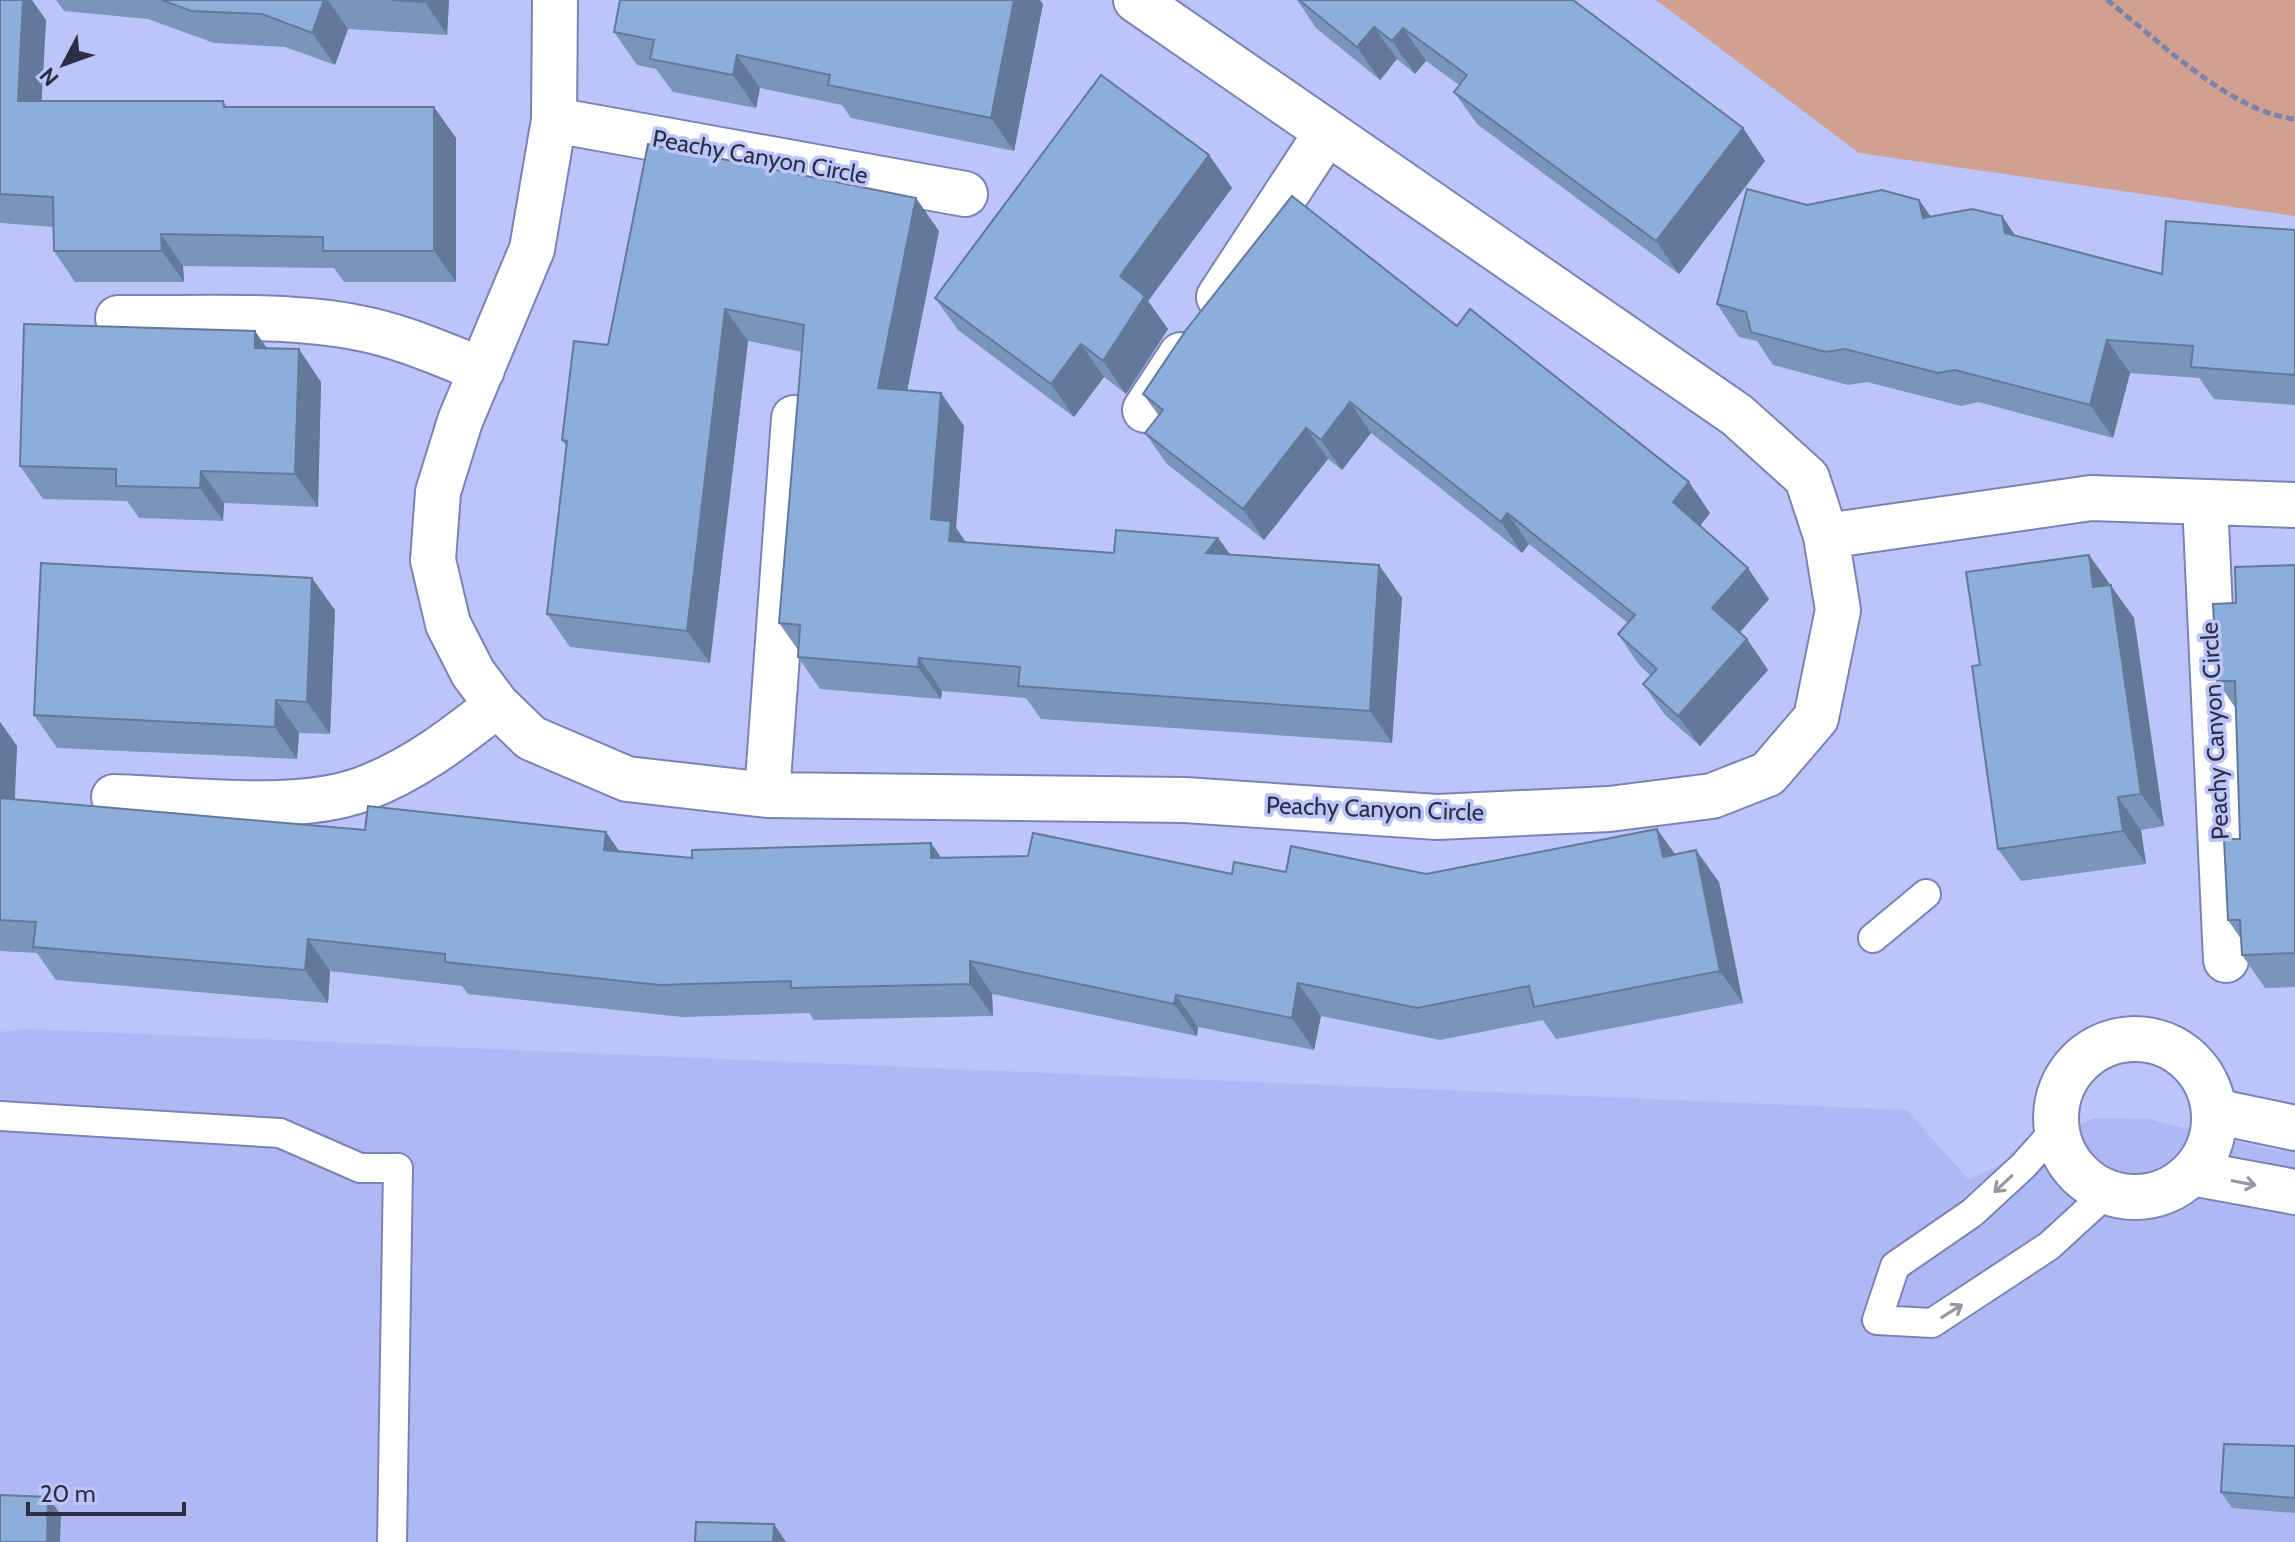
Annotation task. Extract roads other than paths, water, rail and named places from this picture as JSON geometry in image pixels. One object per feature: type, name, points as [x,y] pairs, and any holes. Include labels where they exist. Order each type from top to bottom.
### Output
[{"type":"street","name":"Peachy Canyon Circle","points":[[555,0],[554,120],[532,249],[482,370],[438,492],[433,560],[448,624],[473,673],[497,705],[531,738],[627,779],[767,795],[1185,800],[1437,817],[1609,809],[1712,796],[1768,774],[1816,718],[1838,610],[1826,536],[1807,478],[1737,415],[1136,0]]},
{"type":"street","name":"Peachy Canyon Circle","points":[[554,120],[965,194]]},
{"type":"street","points":[[1145,410],[1327,132]]},
{"type":"street","points":[[118,318],[304,322],[357,327],[407,340],[482,370]]},
{"type":"street","points":[[767,795],[794,418]]},
{"type":"street","points":[[1826,536],[2091,498],[2295,505]]},
{"type":"street","name":"Peachy Canyon Circle","points":[[2205,502],[2226,960]]},
{"type":"street","points":[[114,797],[291,802],[362,790],[438,752],[497,705]]},
{"type":"street","points":[[2143,1039],[2169,1046],[2192,1063],[2207,1084],[2214,1111],[2213,1134],[2205,1155],[2192,1173],[2152,1195],[2130,1196],[2108,1192],[2088,1181],[2072,1165],[2057,1128],[2062,1086],[2074,1067],[2092,1051],[2116,1040],[2143,1039]]},
{"type":"street","points":[[2214,1111],[2295,1128]]},
{"type":"street","points":[[2192,1173],[2295,1192]]},
{"type":"lane","points":[[1873,938],[1926,894]]},
{"type":"lane","points":[[0,1116],[280,1133],[360,1168],[398,1168],[392,1542]]},
{"type":"lane","points":[[2057,1128],[2023,1166],[1972,1213],[1895,1266],[1877,1320],[1932,1323],[2049,1246],[2108,1192]]}]
